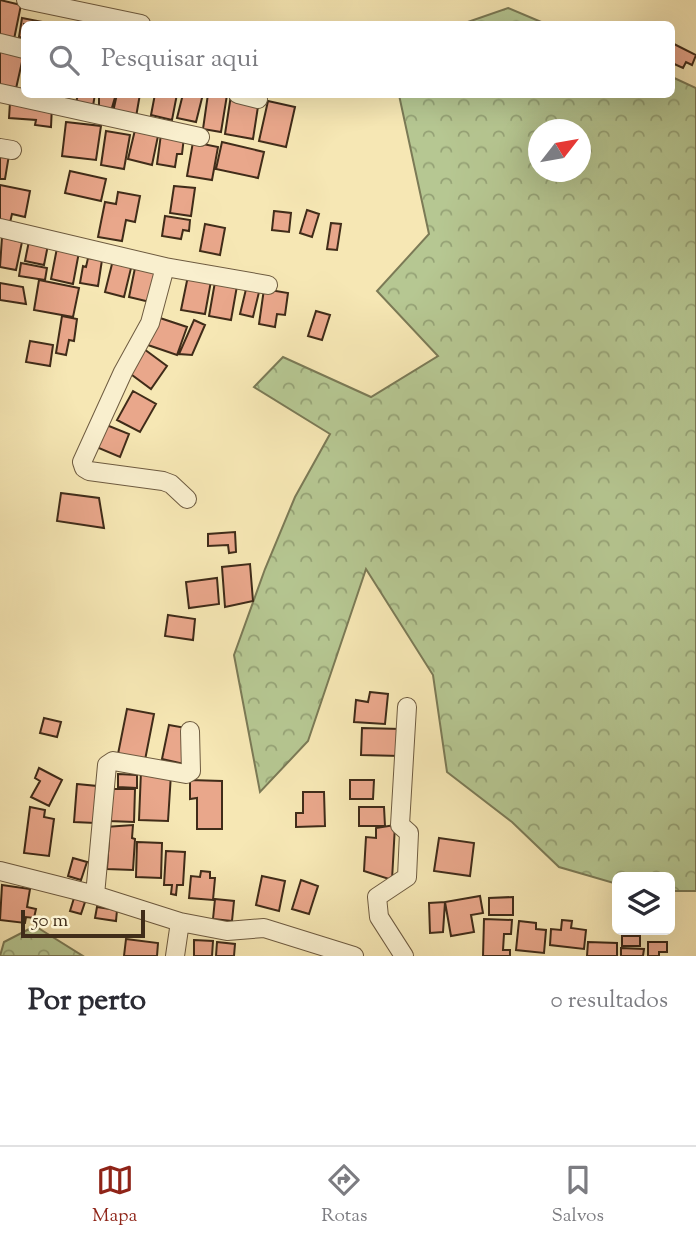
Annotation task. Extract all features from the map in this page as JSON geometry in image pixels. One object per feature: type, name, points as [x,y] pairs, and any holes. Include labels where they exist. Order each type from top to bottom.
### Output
[{"type":"street","points":[[26,0],[127,21]]},
{"type":"street","points":[[0,43],[21,48]]},
{"type":"street","points":[[0,93],[21,97]]},
{"type":"street","points":[[23,98],[201,136]]},
{"type":"street","points":[[254,98],[258,99]]},
{"type":"street","points":[[0,228],[165,267],[268,285]]},
{"type":"street","points":[[165,267],[150,323],[122,372],[82,462],[84,468],[89,471],[171,484],[187,499]]},
{"type":"street","points":[[404,956],[379,918],[377,897],[407,877],[409,833],[400,825],[407,707]]},
{"type":"street","points":[[95,895],[107,765],[113,761],[186,774],[191,771],[190,731]]},
{"type":"street","points":[[0,871],[95,895],[180,922],[227,931],[264,928],[354,956]]},
{"type":"street","points":[[174,956],[180,922]]},
{"type":"green space","points":[[508,8],[539,21],[471,21]]},
{"type":"green space","points":[[675,78],[696,88],[696,891],[675,891],[675,872],[612,872],[612,883],[559,867],[512,822],[447,772],[433,675],[366,569],[308,741],[260,792],[234,655],[295,497],[330,434],[254,387],[283,357],[371,397],[438,356],[377,291],[429,234],[400,98],[675,98]]},
{"type":"green space","points":[[35,926],[83,956],[0,956],[4,942]]},
{"type":"building","points":[[0,0],[21,5],[13,44],[0,42]]},
{"type":"building","points":[[675,44],[696,55],[692,65],[686,62],[683,68],[675,64]]},
{"type":"building","points":[[0,47],[21,52],[15,93],[0,89]]},
{"type":"building","points":[[77,98],[94,98],[93,106],[76,103]]},
{"type":"building","points":[[99,98],[115,98],[111,111],[99,108]]},
{"type":"building","points":[[116,98],[139,98],[136,117],[113,112]]},
{"type":"building","points":[[154,98],[176,98],[172,120],[151,115]]},
{"type":"building","points":[[182,98],[202,98],[196,122],[177,118]]},
{"type":"building","points":[[207,98],[227,98],[221,132],[203,129]]},
{"type":"building","points":[[231,98],[259,100],[253,139],[225,134]]},
{"type":"building","points":[[268,101],[295,107],[286,147],[259,141]]},
{"type":"building","points":[[10,102],[52,105],[51,127],[35,125],[36,120],[9,118]]},
{"type":"building","points":[[66,122],[101,126],[96,160],[62,156]]},
{"type":"building","points":[[135,130],[158,136],[152,165],[128,159]]},
{"type":"building","points":[[106,131],[130,135],[124,169],[101,165]]},
{"type":"building","points":[[161,134],[184,137],[182,154],[177,154],[175,167],[157,164]]},
{"type":"building","points":[[193,142],[218,147],[212,180],[187,176]]},
{"type":"building","points":[[222,142],[264,152],[258,178],[216,169]]},
{"type":"building","points":[[0,154],[9,155],[5,179],[0,179]]},
{"type":"building","points":[[70,171],[106,179],[101,201],[65,193]]},
{"type":"building","points":[[0,185],[30,191],[25,217],[12,214],[9,227],[0,226]]},
{"type":"building","points":[[174,186],[195,188],[191,216],[170,213]]},
{"type":"building","points":[[118,192],[140,196],[135,222],[126,220],[122,241],[98,237],[105,202],[116,204]]},
{"type":"building","points":[[307,210],[319,214],[312,237],[300,233]]},
{"type":"building","points":[[274,211],[291,213],[289,232],[272,230]]},
{"type":"building","points":[[165,216],[190,220],[189,231],[183,230],[181,239],[162,236]]},
{"type":"building","points":[[331,223],[341,224],[337,250],[327,249]]},
{"type":"building","points":[[205,224],[225,228],[220,255],[200,251]]},
{"type":"building","points":[[2,237],[22,242],[16,270],[0,267]]},
{"type":"building","points":[[29,241],[48,245],[44,265],[25,261]]},
{"type":"building","points":[[57,248],[79,252],[73,284],[51,279]]},
{"type":"building","points":[[88,258],[102,260],[98,286],[80,283],[83,266],[86,267]]},
{"type":"building","points":[[113,260],[132,264],[124,297],[105,292]]},
{"type":"building","points":[[21,263],[47,268],[45,280],[19,276]]},
{"type":"building","points":[[135,268],[157,272],[150,302],[129,297]]},
{"type":"building","points":[[188,276],[211,281],[205,314],[181,310]]},
{"type":"building","points":[[39,280],[79,288],[73,317],[34,310]]},
{"type":"building","points":[[215,282],[237,286],[231,320],[209,316]]},
{"type":"building","points":[[0,283],[23,287],[26,304],[0,300]]},
{"type":"building","points":[[247,285],[260,288],[253,317],[240,314]]},
{"type":"building","points":[[264,289],[288,293],[285,315],[277,314],[275,327],[259,324]]},
{"type":"building","points":[[316,311],[330,315],[322,340],[308,336]]},
{"type":"building","points":[[62,316],[77,319],[74,341],[69,340],[66,355],[56,353]]},
{"type":"building","points":[[157,317],[187,327],[177,355],[148,345]]},
{"type":"building","points":[[194,320],[205,325],[192,355],[179,354]]},
{"type":"building","points":[[30,341],[53,345],[50,366],[26,362]]},
{"type":"building","points":[[144,349],[167,366],[151,389],[128,372]]},
{"type":"building","points":[[133,391],[156,404],[140,432],[117,420]]},
{"type":"building","points":[[104,424],[129,434],[120,457],[94,446]]},
{"type":"building","points":[[61,493],[99,498],[104,528],[57,521]]},
{"type":"building","points":[[235,532],[236,552],[229,553],[228,545],[208,546],[208,534]]},
{"type":"building","points":[[250,564],[253,601],[225,607],[222,567]]},
{"type":"building","points":[[217,578],[219,604],[189,608],[186,582]]},
{"type":"building","points":[[168,615],[195,619],[193,640],[165,636]]},
{"type":"building","points":[[370,692],[388,694],[385,724],[354,722],[356,700],[368,702]]},
{"type":"building","points":[[127,709],[154,714],[145,760],[118,754]]},
{"type":"building","points":[[44,718],[61,722],[57,737],[40,733]]},
{"type":"building","points":[[169,725],[186,728],[184,764],[162,759]]},
{"type":"building","points":[[362,728],[401,729],[400,756],[361,755]]},
{"type":"building","points":[[39,768],[62,780],[49,806],[31,797],[40,781],[35,778]]},
{"type":"building","points":[[141,771],[171,774],[168,821],[139,820]]},
{"type":"building","points":[[118,774],[137,775],[137,788],[118,787]]},
{"type":"building","points":[[190,780],[222,781],[222,829],[197,829],[197,798],[190,799]]},
{"type":"building","points":[[350,780],[374,780],[373,799],[350,799]]},
{"type":"building","points":[[77,784],[97,786],[95,823],[74,822]]},
{"type":"building","points":[[109,789],[135,789],[134,822],[109,821]]},
{"type":"building","points":[[303,792],[324,792],[325,826],[296,827],[296,813],[303,813]]},
{"type":"building","points":[[30,807],[45,810],[44,817],[54,819],[49,856],[24,853]]},
{"type":"building","points":[[359,807],[384,807],[385,826],[359,826]]},
{"type":"building","points":[[133,825],[133,870],[107,869],[109,839],[104,838],[105,827]]},
{"type":"building","points":[[395,825],[392,880],[364,871],[366,837],[376,838],[376,828]]},
{"type":"building","points":[[439,838],[474,843],[470,876],[434,871]]},
{"type":"building","points":[[137,842],[162,843],[161,878],[136,877]]},
{"type":"building","points":[[166,851],[185,852],[183,885],[177,885],[176,895],[171,894],[172,885],[164,885]]},
{"type":"building","points":[[73,858],[87,862],[81,880],[68,876]]},
{"type":"building","points":[[201,871],[210,872],[210,878],[215,878],[213,900],[189,898],[191,876],[200,877]]},
{"type":"building","points":[[262,876],[285,881],[279,911],[256,905]]},
{"type":"building","points":[[301,880],[318,886],[309,914],[292,909]]},
{"type":"building","points":[[2,885],[30,889],[27,907],[36,909],[34,918],[26,917],[25,923],[0,920]]},
{"type":"building","points":[[480,896],[483,913],[471,915],[474,932],[451,936],[445,902]]},
{"type":"building","points":[[513,897],[513,915],[489,915],[489,898]]},
{"type":"building","points":[[74,898],[85,902],[81,914],[70,911]]},
{"type":"building","points":[[215,899],[234,901],[232,921],[213,919]]},
{"type":"building","points":[[445,902],[443,932],[430,933],[429,903]]},
{"type":"building","points":[[97,907],[117,910],[116,921],[95,918]]},
{"type":"building","points":[[484,919],[512,920],[511,934],[504,934],[503,950],[510,950],[510,956],[483,956]]},
{"type":"building","points":[[562,920],[572,921],[571,928],[586,930],[584,949],[550,945],[551,929],[561,930]]},
{"type":"building","points":[[519,921],[536,923],[536,929],[546,930],[544,953],[516,950]]},
{"type":"building","points":[[622,936],[640,936],[640,946],[622,946]]},
{"type":"building","points":[[126,939],[158,943],[157,956],[124,956]]},
{"type":"building","points":[[194,940],[213,941],[212,956],[194,956]]},
{"type":"building","points":[[217,942],[235,944],[234,956],[216,956]]},
{"type":"building","points":[[588,942],[617,943],[617,956],[587,956]]},
{"type":"building","points":[[648,942],[667,942],[667,952],[659,952],[659,956],[648,956]]},
{"type":"building","points":[[621,948],[644,949],[643,956],[621,956]]}]
